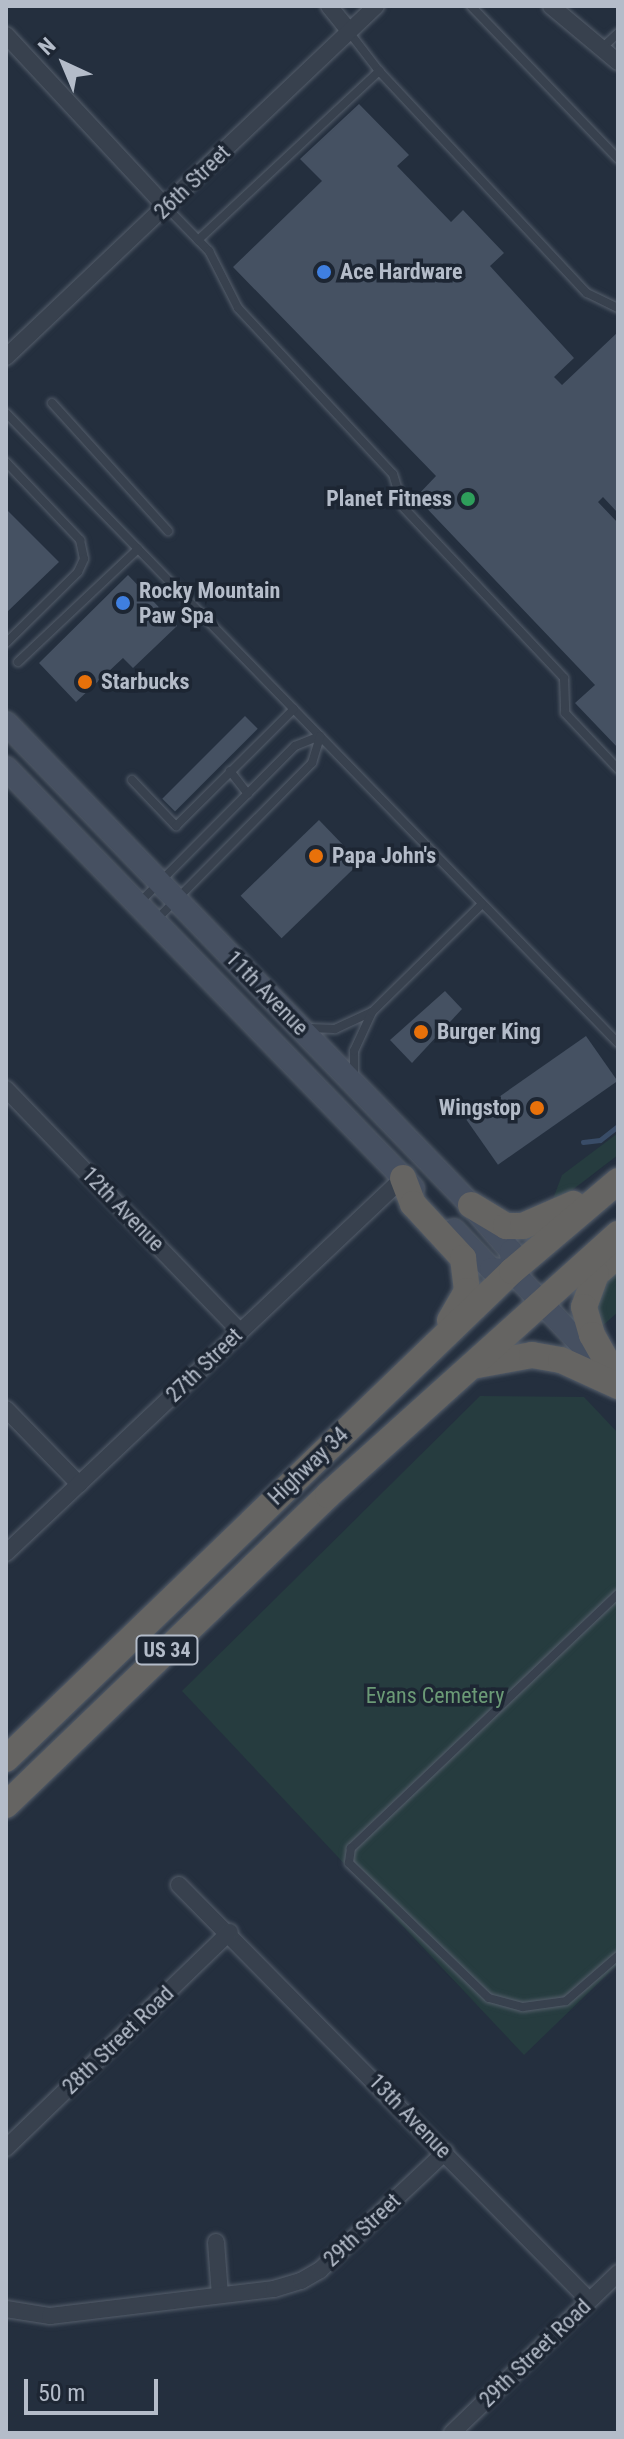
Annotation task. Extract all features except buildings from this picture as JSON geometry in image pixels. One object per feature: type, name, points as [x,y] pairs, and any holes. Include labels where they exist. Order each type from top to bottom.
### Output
[{"type":"highway","points":[[403,1178],[413,1204],[463,1258],[468,1278],[460,1305],[428,1351]]},
{"type":"highway","points":[[471,1205],[506,1226],[523,1226],[618,1180]]},
{"type":"highway","name":"Highway 34","points":[[6,1759],[512,1271],[618,1180]]},
{"type":"highway","name":"Highway 34","points":[[6,1805],[468,1367],[618,1234]]},
{"type":"highway","points":[[618,1255],[596,1274],[584,1307],[592,1335],[618,1384]]},
{"type":"highway","points":[[468,1367],[532,1355],[561,1360],[618,1384]]},
{"type":"main road","name":"11th Avenue","points":[[6,723],[471,1205],[511,1251],[512,1271],[618,1384]]},
{"type":"main road","name":"11th Avenue","points":[[6,768],[491,1269],[512,1271]]},
{"type":"street","points":[[329,6],[349,31]]},
{"type":"street","name":"26th Street","points":[[6,357],[376,6]]},
{"type":"street","points":[[551,6],[618,62]]},
{"type":"street","points":[[6,35],[166,207]]},
{"type":"street","name":"12th Avenue","points":[[6,1089],[239,1330]]},
{"type":"street","name":"27th Street","points":[[6,1553],[403,1178]]},
{"type":"street","points":[[6,1409],[79,1484]]},
{"type":"street","name":"13th Avenue","points":[[179,1885],[230,1932],[589,2300]]},
{"type":"street","name":"28th Street Road","points":[[6,2148],[230,1932]]},
{"type":"street","name":"29th Street","points":[[6,2309],[50,2316],[274,2289],[320,2270],[445,2152]]},
{"type":"street","points":[[216,2242],[220,2295]]},
{"type":"street","name":"29th Street Road","points":[[452,2433],[618,2273]]},
{"type":"lane","points":[[471,6],[618,159]]},
{"type":"lane","points":[[349,31],[379,71],[587,293],[618,308]]},
{"type":"lane","points":[[602,48],[618,33]]},
{"type":"lane","points":[[198,240],[379,71]]},
{"type":"lane","points":[[166,207],[198,240],[238,308],[393,474],[403,507],[564,678],[565,713],[618,769]]},
{"type":"lane","points":[[52,403],[168,531]]},
{"type":"lane","points":[[6,413],[618,1043]]},
{"type":"lane","points":[[6,462],[80,540],[84,559],[6,643]]},
{"type":"lane","points":[[18,662],[138,549]]},
{"type":"lane","points":[[132,780],[176,826],[294,709]]},
{"type":"lane","points":[[138,904],[295,746],[320,736]]},
{"type":"lane","points":[[155,921],[312,763],[320,736]]},
{"type":"lane","points":[[230,771],[248,794]]},
{"type":"lane","points":[[298,1024],[327,1031],[372,1012],[482,904]]},
{"type":"lane","points":[[365,1097],[353,1076],[353,1063],[372,1012]]},
{"type":"lane","points":[[618,1594],[351,1848],[349,1863],[489,1998],[523,2007],[566,2001],[618,1956]]},
{"type":"green space","points":[[618,1133],[618,1155],[550,1207],[562,1175]]},
{"type":"green space","points":[[618,1267],[618,1312],[601,1327],[596,1293]]},
{"type":"green space","name":"Evans Cemetery","points":[[480,1396],[584,1397],[618,1433],[618,1964],[524,2055],[182,1691]]},
{"type":"waterway","points":[[583,1142],[600,1140],[618,1126]]},
{"type":"place","name":"Ace Hardware","points":[[324,272]]},
{"type":"place","name":"Planet Fitness","points":[[468,499]]},
{"type":"place","name":"Rocky Mountain Paw Spa","points":[[123,603]]},
{"type":"place","name":"Starbucks","points":[[85,682]]},
{"type":"place","name":"Papa John's","points":[[316,856]]},
{"type":"place","name":"Burger King","points":[[421,1032]]},
{"type":"place","name":"Wingstop","points":[[537,1108]]}]
